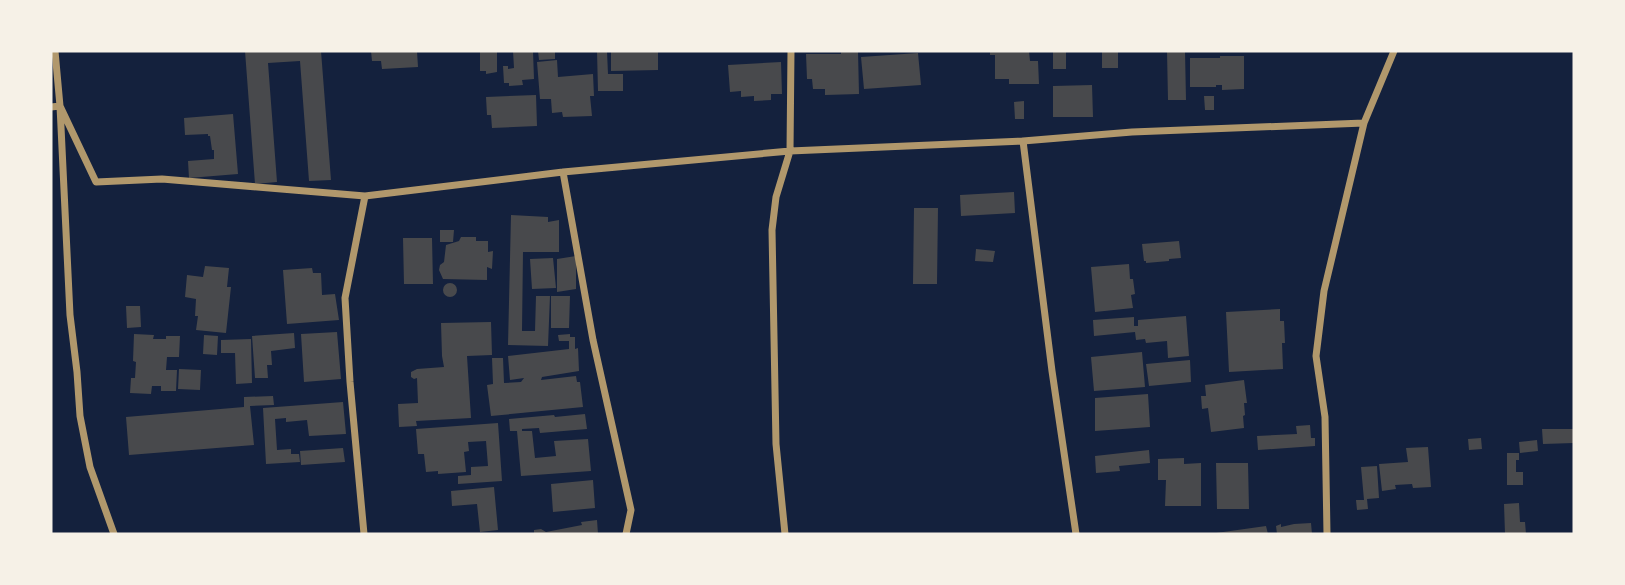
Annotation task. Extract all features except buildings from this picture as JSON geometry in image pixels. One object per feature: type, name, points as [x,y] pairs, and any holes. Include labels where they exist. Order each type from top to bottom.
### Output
[{"type":"street","points":[[55,51],[70,315],[80,416],[90,467],[114,534]]},
{"type":"street","points":[[785,534],[776,444],[772,230],[776,197],[790,151],[791,51]]},
{"type":"street","points":[[1326,534],[1325,417],[1316,356],[1324,291],[1364,123],[1394,51]]},
{"type":"street","points":[[51,107],[60,106]]},
{"type":"street","points":[[60,106],[96,182],[162,179],[365,197],[563,172],[790,151],[1023,141],[1132,132],[1364,123]]},
{"type":"street","points":[[1023,141],[1076,534]]},
{"type":"street","points":[[563,172],[593,340],[631,510],[626,534]]},
{"type":"street","points":[[364,534],[345,298],[365,197]]}]
